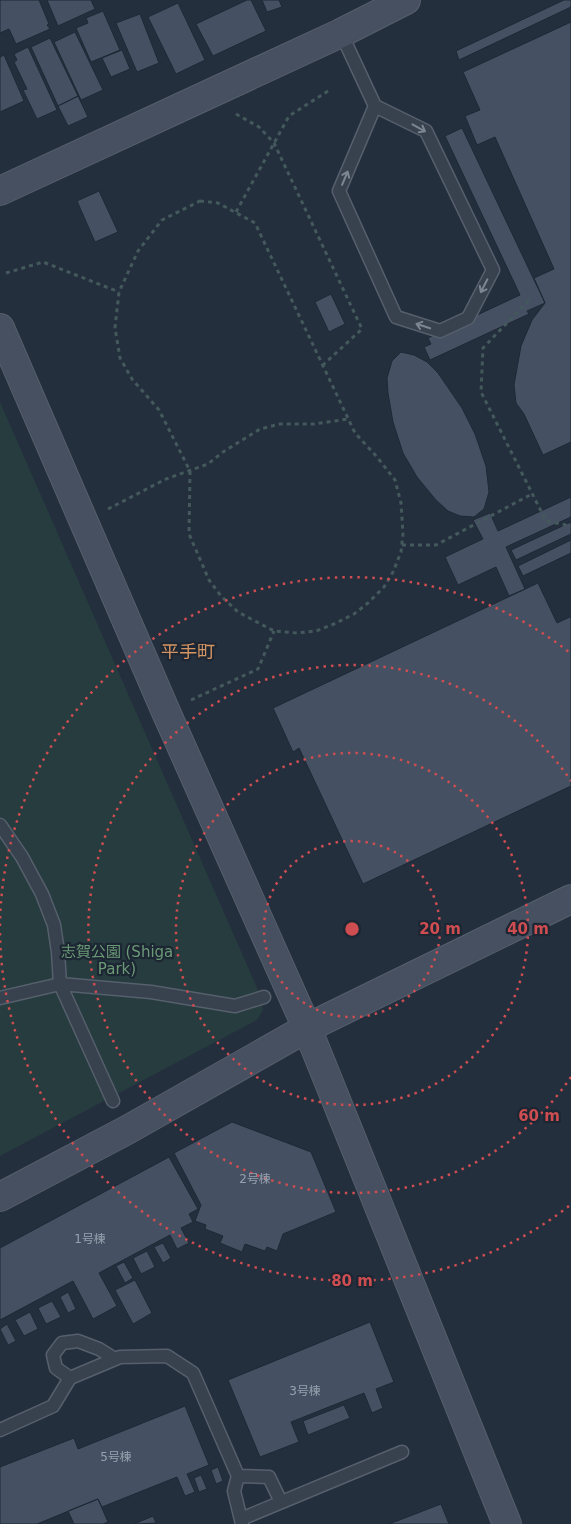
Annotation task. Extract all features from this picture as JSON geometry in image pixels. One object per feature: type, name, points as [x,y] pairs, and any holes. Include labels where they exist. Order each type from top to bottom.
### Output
[{"type":"street","points":[[0,191],[341,33],[406,0]]},
{"type":"street","points":[[0,328],[166,712],[307,1028],[507,1524]]},
{"type":"street","points":[[0,1197],[127,1130],[307,1028],[571,899]]},
{"type":"lane","points":[[341,33],[375,106],[426,131],[493,270],[468,318],[440,331],[396,317],[339,191],[375,106]]},
{"type":"lane","points":[[0,825],[22,857],[42,894],[54,925],[60,984],[114,1101]]},
{"type":"lane","points":[[0,998],[60,984],[151,992],[235,1006],[264,997]]},
{"type":"lane","points":[[70,1378],[56,1368],[53,1355],[62,1343],[78,1341],[98,1349],[115,1359]]},
{"type":"lane","points":[[0,1430],[53,1406],[70,1378],[115,1359],[167,1356],[193,1373],[238,1476],[234,1491],[242,1522],[281,1502],[402,1452]]},
{"type":"lane","points":[[238,1476],[269,1477],[281,1502]]},
{"type":"path","points":[[236,212],[289,116],[328,91]]},
{"type":"path","points":[[234,113],[259,127],[274,143],[362,329],[323,365]]},
{"type":"path","points":[[200,201],[218,203],[236,212],[255,223],[355,433],[395,480],[401,503],[402,545],[393,572],[384,587],[354,614],[316,631],[296,633],[274,631],[238,612],[221,596],[210,580],[189,534],[190,471],[159,410],[132,379],[120,358],[115,328],[119,292],[138,251],[162,220],[200,201]]},
{"type":"path","points":[[6,273],[43,262],[119,292]]},
{"type":"path","points":[[529,300],[483,348],[481,392],[546,520],[571,526]]},
{"type":"path","points":[[108,509],[166,479],[208,464],[223,452],[260,429],[280,424],[314,424],[348,419]]},
{"type":"path","points":[[402,545],[436,545],[532,494]]},
{"type":"path","points":[[191,700],[258,669],[274,631]]},
{"type":"green space","name":"志賀公園 (Shiga Park)","points":[[0,402],[261,997],[263,1010],[257,1020],[0,1156]]},
{"type":"building","points":[[0,0],[39,0],[50,29],[16,44],[9,29],[0,33]]},
{"type":"building","points":[[47,0],[91,0],[95,9],[58,26]]},
{"type":"building","points":[[247,0],[251,0],[266,31],[213,56],[196,24]]},
{"type":"building","points":[[262,0],[279,0],[282,7],[267,12]]},
{"type":"building","points":[[564,0],[571,0],[571,7],[459,60],[456,51]]},
{"type":"building","points":[[178,3],[205,60],[176,74],[148,17]]},
{"type":"building","points":[[103,11],[120,50],[91,62],[76,28],[88,23],[86,18]]},
{"type":"building","points":[[140,14],[159,63],[137,72],[116,23]]},
{"type":"building","points":[[571,22],[571,442],[543,455],[524,414],[516,403],[514,385],[521,346],[532,320],[545,303],[534,278],[554,269],[495,137],[477,145],[465,116],[480,110],[463,72]]},
{"type":"building","points":[[75,32],[103,90],[81,100],[54,42]]},
{"type":"building","points":[[50,38],[78,96],[58,106],[31,47]]},
{"type":"building","points":[[28,47],[57,110],[37,119],[23,90],[27,89],[14,62],[17,60],[14,54]]},
{"type":"building","points":[[122,50],[130,69],[111,77],[102,58]]},
{"type":"building","points":[[4,55],[24,101],[0,112],[0,57]]},
{"type":"building","points":[[78,96],[88,117],[68,126],[58,106]]},
{"type":"building","points":[[462,128],[545,303],[527,311],[529,314],[430,360],[424,347],[431,344],[428,338],[520,295],[445,136]]},
{"type":"building","points":[[99,191],[118,232],[95,242],[77,201]]},
{"type":"building","points":[[331,294],[345,324],[329,332],[315,302]]},
{"type":"building","points":[[401,352],[414,355],[427,362],[438,373],[462,408],[475,434],[486,466],[489,492],[484,509],[474,517],[460,516],[448,511],[417,477],[403,453],[393,422],[387,378],[392,361]]},
{"type":"building","points":[[571,497],[571,517],[506,547],[525,589],[509,596],[496,567],[458,585],[445,557],[483,539],[473,520],[490,513],[498,531]]},
{"type":"building","points":[[571,522],[571,534],[516,560],[511,550]]},
{"type":"building","points":[[571,540],[571,553],[523,576],[518,566]]},
{"type":"building","points":[[538,583],[557,623],[571,618],[571,786],[363,884],[299,748],[293,752],[273,708]]},
{"type":"building","points":[[232,1122],[311,1152],[336,1212],[283,1234],[277,1251],[267,1247],[265,1251],[245,1244],[242,1252],[220,1243],[223,1236],[205,1229],[206,1225],[195,1221],[201,1205],[174,1153]]},
{"type":"building","points":[[169,1157],[198,1209],[189,1214],[193,1222],[181,1228],[189,1243],[177,1249],[170,1235],[99,1273],[117,1306],[93,1319],[73,1281],[0,1320],[0,1248]]},
{"type":"building","points":[[163,1243],[171,1258],[163,1263],[154,1247]]},
{"type":"building","points":[[147,1251],[155,1267],[141,1274],[133,1258]]},
{"type":"building","points":[[124,1262],[133,1278],[125,1283],[116,1266]]},
{"type":"building","points":[[135,1280],[152,1313],[133,1324],[115,1290]]},
{"type":"building","points":[[68,1292],[76,1309],[68,1313],[60,1297]]},
{"type":"building","points":[[52,1301],[61,1317],[46,1324],[38,1308]]},
{"type":"building","points":[[30,1312],[38,1329],[24,1336],[15,1320]]},
{"type":"building","points":[[370,1322],[394,1382],[376,1389],[383,1408],[372,1413],[364,1393],[291,1422],[299,1442],[260,1457],[228,1380]]},
{"type":"building","points":[[7,1324],[16,1341],[8,1345],[0,1329]]},
{"type":"building","points":[[344,1405],[350,1418],[308,1435],[303,1421]]},
{"type":"building","points":[[185,1406],[209,1465],[187,1474],[195,1492],[185,1496],[177,1477],[102,1507],[98,1499],[37,1524],[0,1524],[0,1467],[74,1438],[78,1449]]},
{"type":"building","points":[[218,1467],[223,1481],[216,1484],[211,1470]]},
{"type":"building","points":[[201,1475],[207,1489],[199,1492],[194,1478]]},
{"type":"building","points":[[98,1499],[108,1522],[103,1524],[74,1524],[68,1511]]},
{"type":"building","points":[[441,1504],[449,1524],[389,1524]]},
{"type":"building","points":[[153,1516],[156,1523],[134,1524]]},
{"type":"district","name":"平手町","points":[[188,651]]}]
